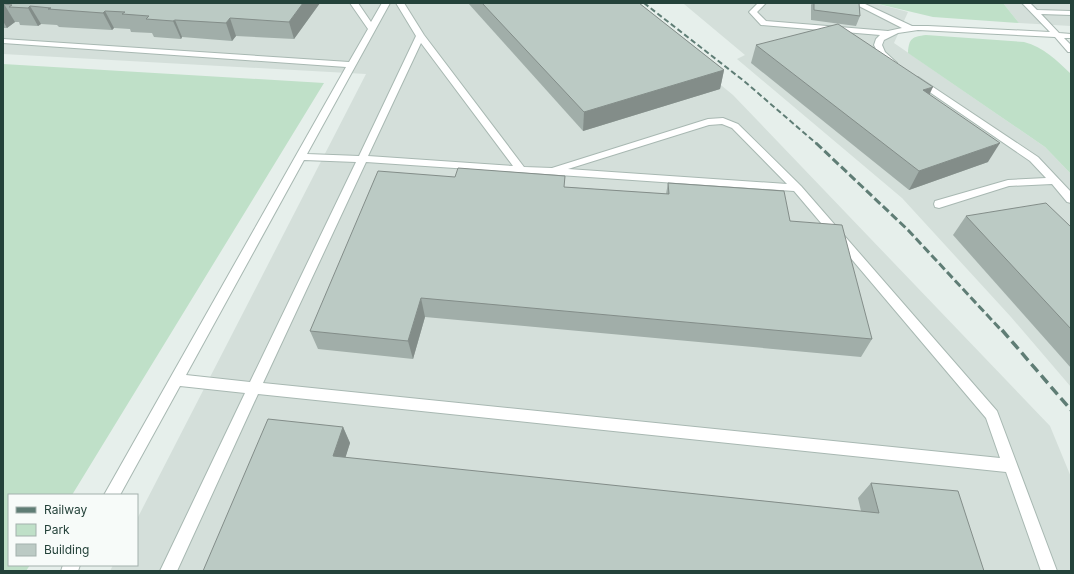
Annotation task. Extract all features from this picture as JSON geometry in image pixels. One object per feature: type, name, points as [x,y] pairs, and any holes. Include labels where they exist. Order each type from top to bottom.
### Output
[{"type":"lane","points":[[354,3],[372,29]]},
{"type":"lane","points":[[113,494],[386,3]]},
{"type":"lane","points":[[400,3],[420,36],[521,170]]},
{"type":"lane","points":[[762,3],[753,12],[764,23],[887,33],[909,28],[928,28],[1071,36]]},
{"type":"lane","points":[[856,3],[909,28]]},
{"type":"lane","points":[[1026,3],[1071,50]]},
{"type":"lane","points":[[1034,12],[1071,13]]},
{"type":"lane","points":[[887,33],[880,38],[878,45],[882,54],[1034,159],[1071,199]]},
{"type":"lane","points":[[168,571],[420,36]]},
{"type":"lane","points":[[3,41],[352,66]]},
{"type":"lane","points":[[550,172],[708,122],[723,120],[736,126],[797,188],[992,415],[1049,571]]},
{"type":"lane","points":[[301,157],[362,159],[797,188]]},
{"type":"lane","points":[[939,204],[1008,183],[1054,181]]},
{"type":"lane","points":[[177,380],[1010,466]]},
{"type":"shaded area","points":[[3,3],[621,3],[733,95],[1050,426],[1071,477],[1071,571],[110,571],[112,566],[138,566],[138,517],[366,74],[3,54]]},
{"type":"shaded area","points":[[874,3],[908,12],[894,43],[1045,147],[1071,174],[1071,387],[1011,317],[902,198],[737,59],[745,55],[684,4]]},
{"type":"shaded area","points":[[1003,3],[1071,3],[1071,26],[1019,23]]},
{"type":"green space","points":[[874,3],[1003,3],[1019,23],[933,17]]},
{"type":"green space","points":[[926,35],[1024,42],[1044,51],[1071,74],[1071,174],[1045,147],[908,53],[909,44],[912,39]]},
{"type":"green space","points":[[3,64],[324,83],[73,494],[8,494],[8,566],[29,566],[26,571],[3,571]]},
{"type":"building","points":[[3,3],[303,3],[289,22],[230,18],[226,23],[146,19],[149,16],[122,14],[125,12],[105,11],[103,13],[48,9],[51,8],[30,6],[28,8],[9,7],[12,5],[3,5]]},
{"type":"building","points":[[482,3],[639,3],[724,70],[584,112]]},
{"type":"building","points":[[814,3],[859,3],[860,16],[814,10]]},
{"type":"building","points":[[838,24],[933,87],[923,90],[1000,143],[919,171],[756,45]]},
{"type":"building","points":[[458,168],[565,176],[564,187],[669,194],[668,183],[784,191],[790,221],[842,225],[872,339],[421,298],[408,341],[310,331],[378,171],[455,177]]},
{"type":"building","points":[[1046,203],[1071,227],[1071,329],[966,216]]},
{"type":"building","points":[[268,419],[343,427],[333,456],[879,513],[871,483],[958,491],[984,571],[203,571]]},
{"type":"railway","points":[[644,3],[744,81],[817,144]]},
{"type":"railway","points":[[816,143],[908,230],[1002,331]]},
{"type":"railway","points":[[1002,330],[1071,410]]}]
